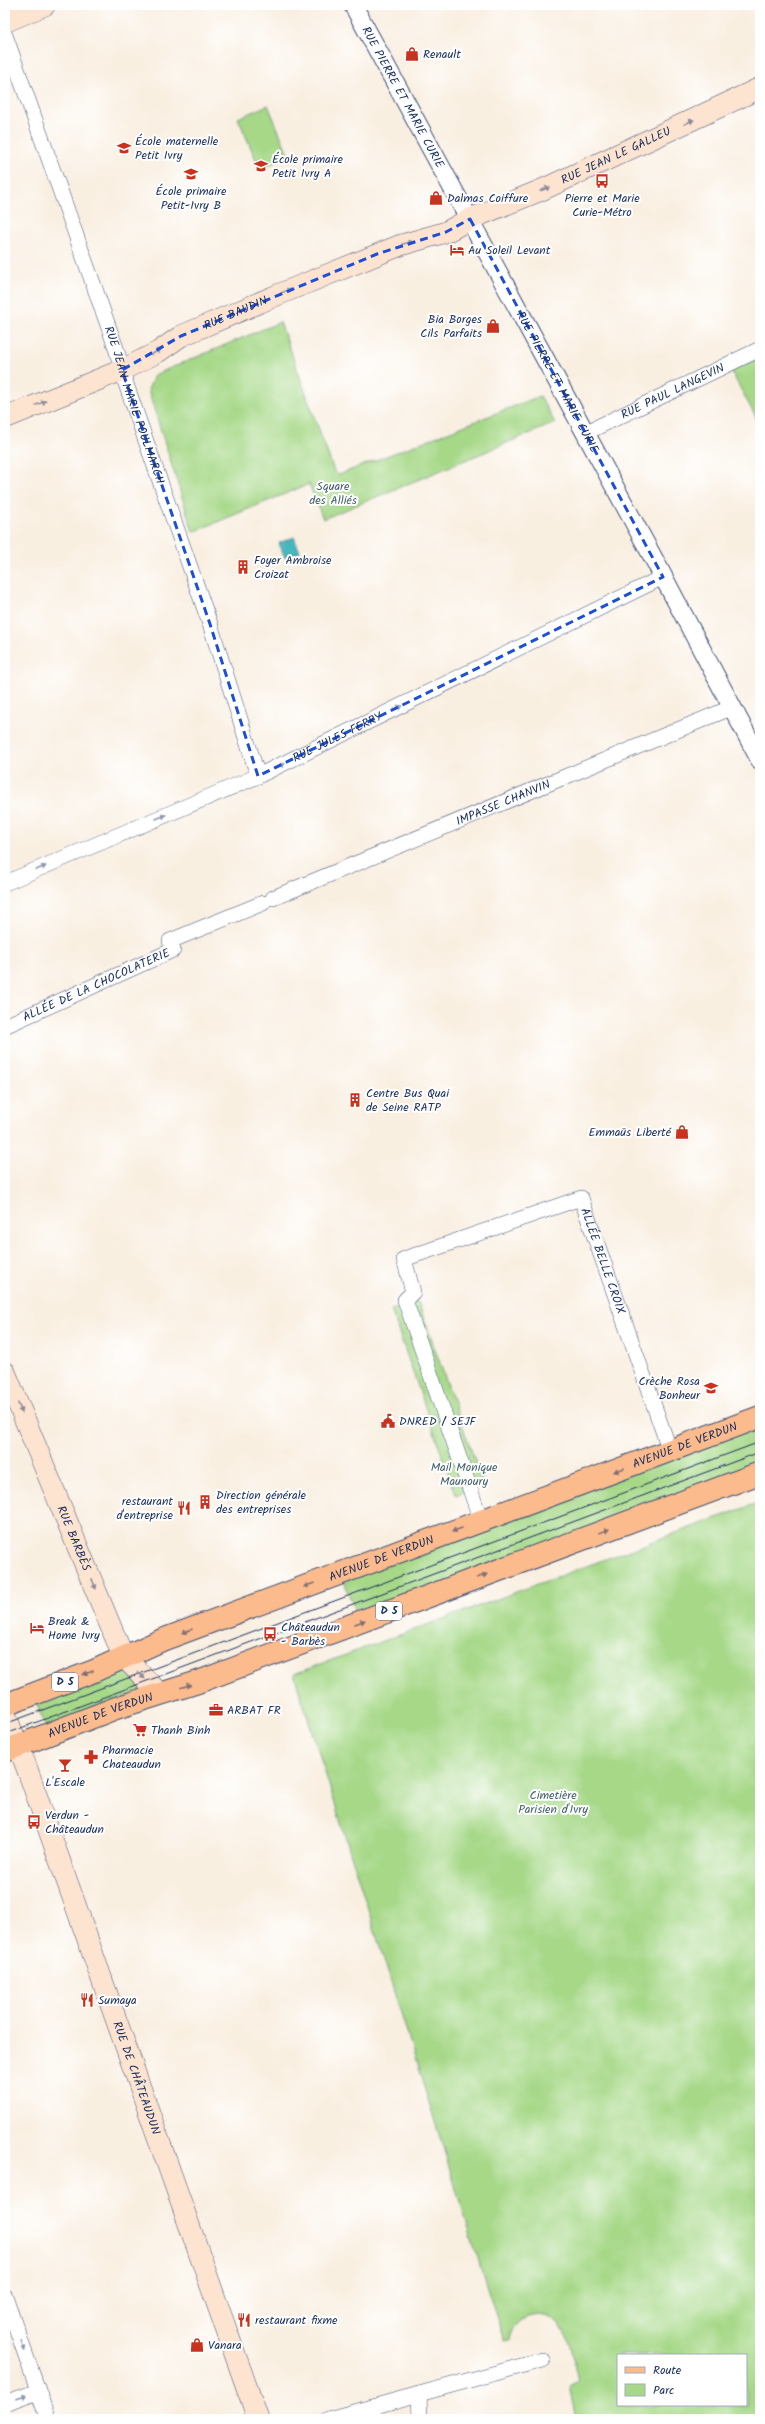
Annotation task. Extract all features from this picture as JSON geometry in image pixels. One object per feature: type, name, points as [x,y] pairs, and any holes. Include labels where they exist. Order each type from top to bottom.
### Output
[{"type":"main road","points":[[5,22],[45,5]]},
{"type":"main road","name":"RUE JEAN LE GALLEU","points":[[470,219],[594,167],[760,88]]},
{"type":"main road","name":"RUE BAUDIN","points":[[5,418],[122,370],[158,352],[181,336],[377,254],[446,232],[470,219]]},
{"type":"main road","name":"RUE BARBÈS","points":[[5,1372],[124,1656],[159,1694]]},
{"type":"main road","name":"AVENUE DE VERDUN","points":[[5,1705],[94,1671],[124,1656],[760,1417]]},
{"type":"main road","name":"AVENUE DE VERDUN","points":[[11,1749],[116,1708],[198,1682],[760,1473]]},
{"type":"main road","name":"RUE DE CHÂTEAUDUN","points":[[5,1714],[11,1749],[258,2419]]},
{"type":"street","name":"RUE PIERRE ET MARIE CURIE","points":[[353,5],[663,576],[760,760]]},
{"type":"street","name":"RUE JEAN-MARIE POULMARCH","points":[[5,35],[116,348],[122,370],[210,624],[258,776]]},
{"type":"street","name":"RUE PAUL LANGEVIN","points":[[585,433],[760,349]]},
{"type":"street","name":"RUE JULES FERRY","points":[[5,883],[258,776],[663,576]]},
{"type":"street","name":"IMPASSE CHANVIN","points":[[268,901],[733,707]]},
{"type":"street","name":"ALLÉE DE LA CHOCOLATERIE","points":[[5,1026],[173,950],[170,941],[268,901]]},
{"type":"street","name":"ALLÉE BELLE CROIX","points":[[482,1521],[405,1300],[413,1292],[404,1259],[580,1198],[670,1451]]},
{"type":"street","points":[[5,2296],[48,2419]]},
{"type":"street","points":[[328,2419],[543,2360]]},
{"type":"street","points":[[5,2403],[38,2391]]},
{"type":"street","points":[[419,2394],[420,2419]]},
{"type":"highlighted area","points":[[470,219],[663,577],[258,776],[210,624],[122,370],[181,336],[377,254],[446,232]]},
{"type":"green space","points":[[268,105],[289,156],[260,169],[238,118]]},
{"type":"green space","name":"Square des Alliés","points":[[280,322],[334,471],[338,475],[540,396],[555,423],[323,519],[309,484],[193,532],[148,390],[154,375]]},
{"type":"green space","points":[[760,357],[760,425],[731,371]]},
{"type":"green space","name":"Mail Monique Maunoury","points":[[418,1302],[483,1483],[456,1495],[391,1310]]},
{"type":"green space","points":[[760,1426],[760,1467],[357,1617],[344,1581]]},
{"type":"green space","name":"Cimetière Parisien d'Ivry","points":[[760,1502],[760,2419],[577,2419],[570,2386],[579,2381],[571,2346],[560,2326],[552,2319],[541,2316],[524,2318],[513,2329],[509,2340],[504,2341],[294,1674]]},
{"type":"green space","points":[[123,1669],[145,1689],[46,1728],[36,1702]]},
{"type":"water","points":[[294,537],[300,552],[285,558],[279,543]]},
{"type":"tram line","points":[[5,1724],[760,1442]]},
{"type":"tram line","points":[[5,1734],[760,1452]]},
{"type":"place","name":"Renault","points":[[412,54]]},
{"type":"place","name":"École maternelle Petit Ivry","points":[[124,148]]},
{"type":"place","name":"École primaire Petit Ivry A","points":[[261,166]]},
{"type":"place","name":"École primaire Petit-Ivry B","points":[[191,174]]},
{"type":"place","name":"Pierre et Marie Curie-Métro","points":[[602,181]]},
{"type":"place","name":"Dalmas Coiffure","points":[[436,198]]},
{"type":"place","name":"Au Soleil Levant","points":[[457,250]]},
{"type":"place","name":"Bia Borges Cils Parfaits","points":[[493,326]]},
{"type":"place","name":"Foyer Ambroise Croizat","points":[[243,567]]},
{"type":"place","name":"Centre Bus Quai de Seine RATP","points":[[355,1100]]},
{"type":"place","name":"Emmaüs Liberté","points":[[682,1132]]},
{"type":"place","name":"Crèche Rosa Bonheur","points":[[711,1388]]},
{"type":"place","name":"DNRED / SEJF","points":[[388,1421]]},
{"type":"place","name":"Direction générale des entreprises","points":[[205,1502]]},
{"type":"place","name":"restaurant d'entreprise","points":[[184,1508]]},
{"type":"place","name":"Break & Home Ivry","points":[[37,1628]]},
{"type":"place","name":"Châteaudun - Barbès","points":[[270,1634]]},
{"type":"place","name":"ARBAT FR","points":[[216,1710]]},
{"type":"place","name":"Thanh Binh","points":[[140,1730]]},
{"type":"place","name":"Pharmacie Chateaudun","points":[[91,1757]]},
{"type":"place","name":"L'Escale","points":[[65,1765]]},
{"type":"place","name":"Verdun - Châteaudun","points":[[34,1822]]},
{"type":"place","name":"Sumaya","points":[[87,2000]]},
{"type":"place","name":"restaurant fixme","points":[[244,2320]]},
{"type":"place","name":"Vanara","points":[[197,2345]]}]
